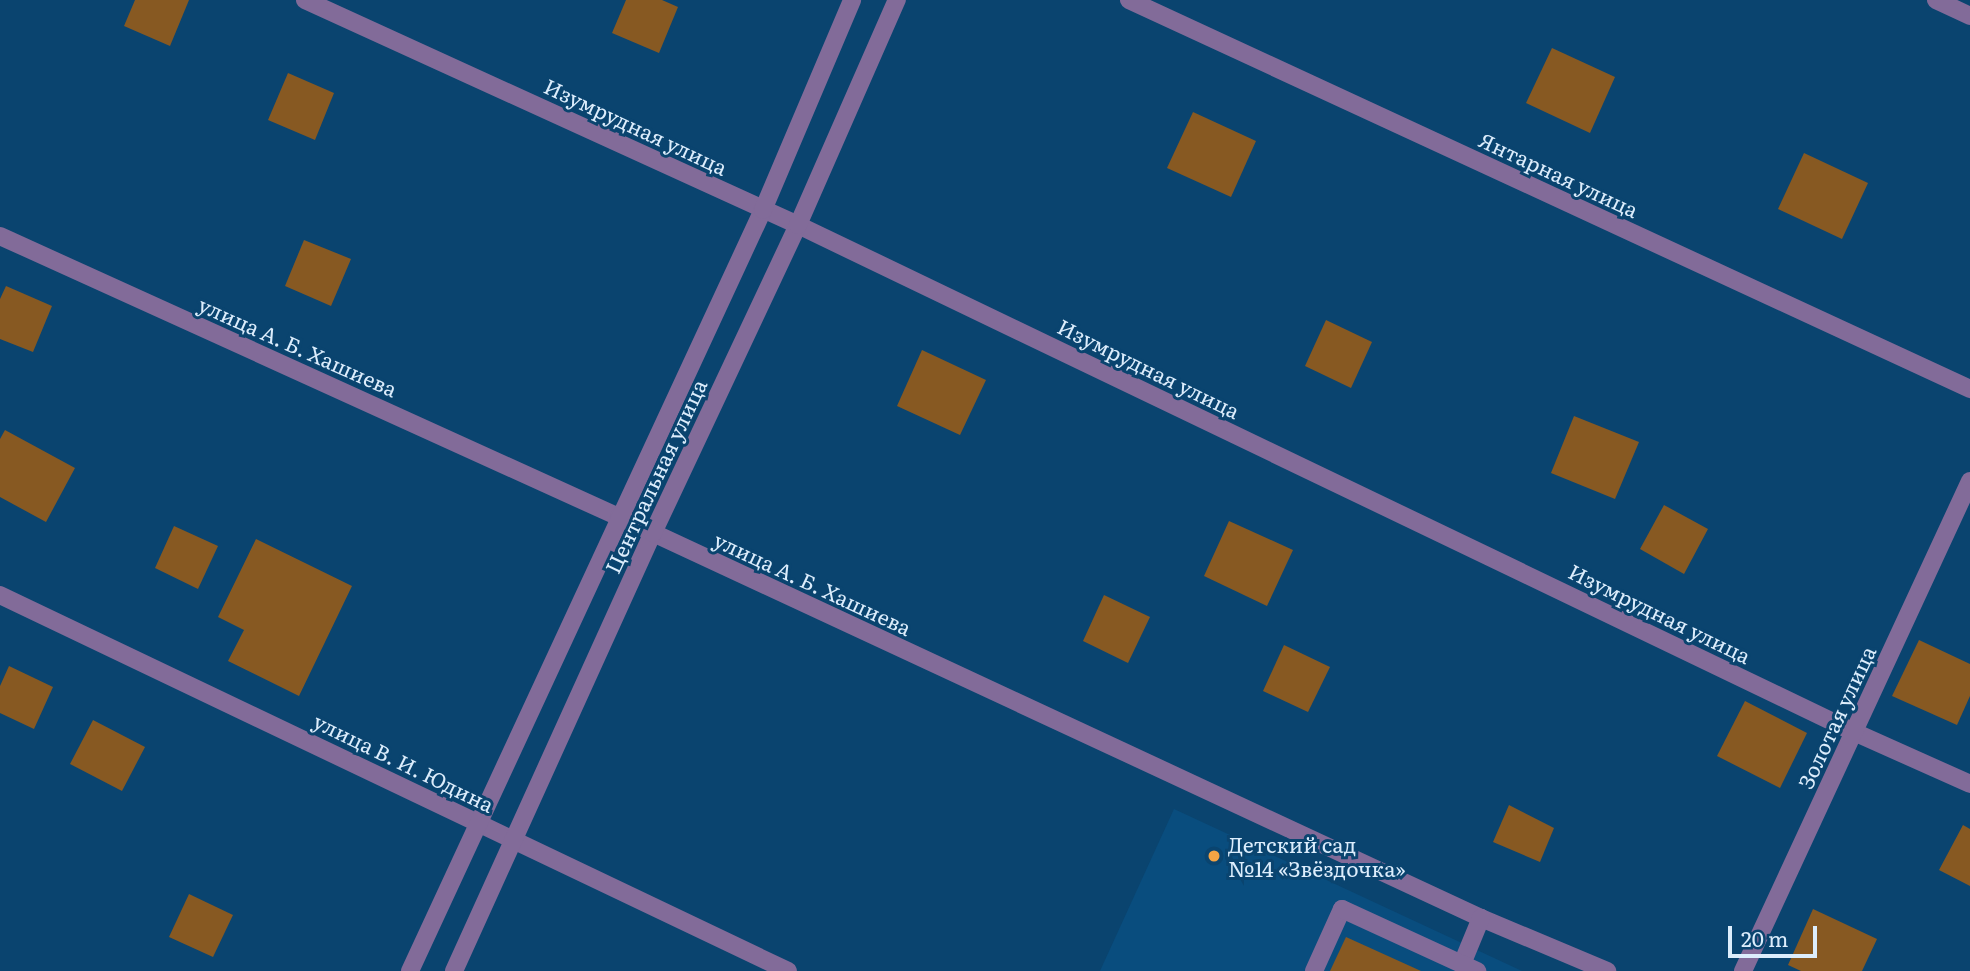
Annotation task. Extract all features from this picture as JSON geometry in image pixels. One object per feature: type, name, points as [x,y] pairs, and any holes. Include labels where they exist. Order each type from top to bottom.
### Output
[{"type":"street","name":"Изумрудная улица","points":[[305,0],[798,225],[1854,732],[1970,784]]},
{"type":"street","points":[[410,971],[763,210],[852,0]]},
{"type":"street","name":"Центральная улица","points":[[454,971],[653,533],[798,225],[897,0]]},
{"type":"street","name":"Янтарная улица","points":[[1129,0],[1970,389]]},
{"type":"street","points":[[1936,0],[1970,16]]},
{"type":"street","name":"улица А. Б. Хашиева","points":[[0,236],[619,517],[1481,918],[1607,971]]},
{"type":"street","name":"Золотая улица","points":[[1743,971],[1970,481]]},
{"type":"street","name":"улица В. И. Юдина","points":[[0,595],[788,971]]},
{"type":"street","points":[[1314,971],[1342,909],[1469,968],[1481,918]]},
{"type":"shaded area","name":"Детский сад №14 «Звёздочка»","points":[[1174,809],[1522,971],[1100,971]]},
{"type":"building","points":[[135,0],[189,0],[170,46],[124,26]]},
{"type":"building","points":[[626,0],[662,0],[678,7],[659,53],[612,33]]},
{"type":"building","points":[[1552,48],[1615,77],[1590,133],[1526,103]]},
{"type":"building","points":[[288,73],[334,93],[315,140],[268,120]]},
{"type":"building","points":[[1193,112],[1256,141],[1231,197],[1167,168]]},
{"type":"building","points":[[1804,153],[1868,183],[1842,239],[1778,209]]},
{"type":"building","points":[[304,240],[351,259],[331,306],[285,286]]},
{"type":"building","points":[[6,286],[52,306],[33,352],[0,339],[0,299]]},
{"type":"building","points":[[1326,320],[1372,342],[1351,388],[1305,366]]},
{"type":"building","points":[[922,350],[986,380],[960,435],[897,406]]},
{"type":"building","points":[[1574,416],[1639,442],[1615,499],[1551,473]]},
{"type":"building","points":[[5,430],[75,468],[46,522],[0,497],[0,439]]},
{"type":"building","points":[[1664,505],[1708,529],[1684,574],[1640,549]]},
{"type":"building","points":[[1229,521],[1293,550],[1267,606],[1204,576]]},
{"type":"building","points":[[174,526],[218,546],[198,589],[155,568]]},
{"type":"building","points":[[256,539],[352,586],[299,696],[228,661],[244,630],[218,617]]},
{"type":"building","points":[[1104,595],[1150,617],[1128,663],[1083,641]]},
{"type":"building","points":[[1919,640],[1970,664],[1970,696],[1957,725],[1892,696]]},
{"type":"building","points":[[1284,645],[1330,667],[1308,712],[1263,691]]},
{"type":"building","points":[[9,666],[53,687],[34,729],[0,713],[0,686]]},
{"type":"building","points":[[1745,701],[1807,733],[1780,788],[1717,756]]},
{"type":"building","points":[[93,720],[145,747],[122,791],[70,764]]},
{"type":"building","points":[[1509,805],[1554,828],[1540,862],[1493,842]]},
{"type":"building","points":[[1963,825],[1970,829],[1970,886],[1939,870]]},
{"type":"building","points":[[189,894],[233,915],[213,957],[169,937]]},
{"type":"building","points":[[1813,909],[1877,939],[1862,971],[1801,971],[1788,965]]},
{"type":"building","points":[[1346,937],[1421,971],[1330,971]]},
{"type":"place","name":"Детский сад №14 «Звёздочка»","points":[[1214,856]]}]
